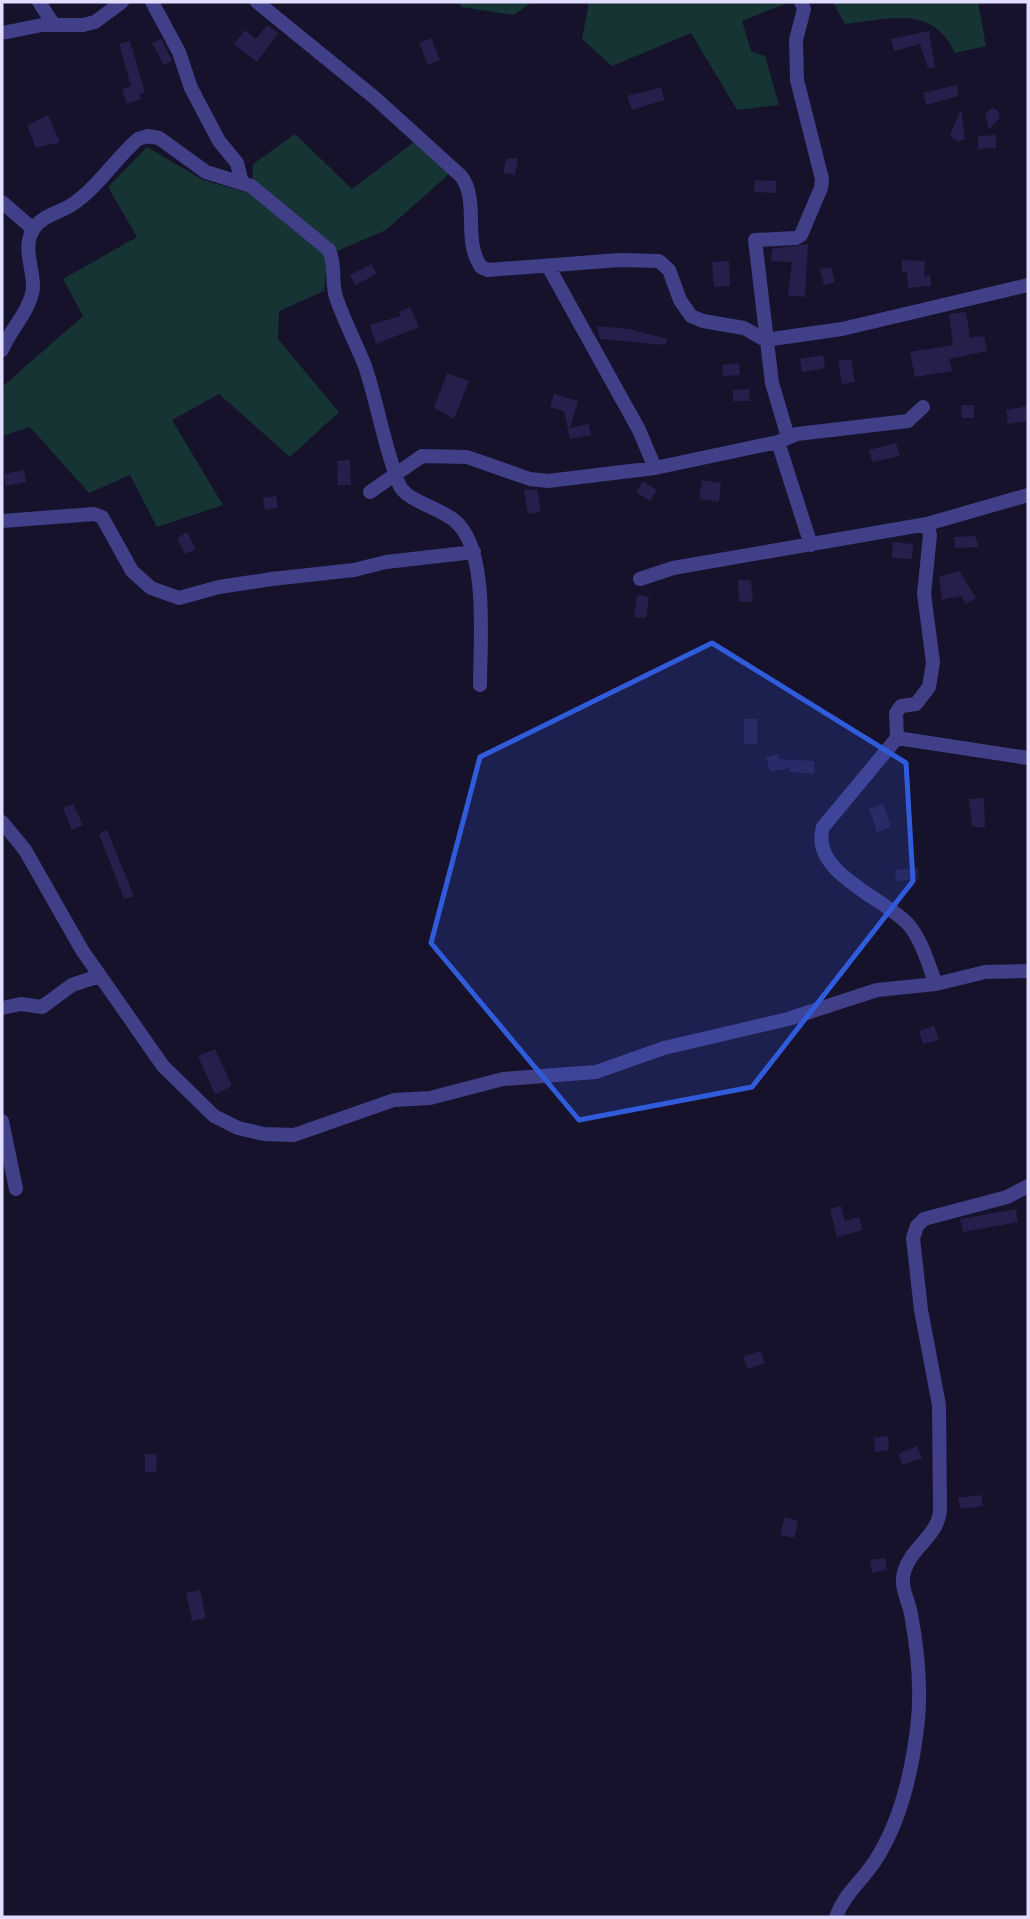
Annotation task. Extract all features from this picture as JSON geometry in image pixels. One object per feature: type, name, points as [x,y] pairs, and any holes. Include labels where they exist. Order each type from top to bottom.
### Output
[{"type":"street","points":[[39,2],[54,24]]},
{"type":"street","points":[[2,33],[54,24],[83,25],[95,22],[122,2]]},
{"type":"street","points":[[152,2],[179,52],[197,100],[209,116],[219,141],[237,163],[242,183]]},
{"type":"street","points":[[257,2],[393,113],[461,176],[468,190],[469,231],[481,267],[488,270],[620,260],[659,261],[669,270],[691,316],[703,321],[744,328],[765,340],[842,329],[1028,285]]},
{"type":"street","points":[[801,2],[804,9],[796,40],[797,80],[822,179],[821,188],[801,235],[796,238],[755,240],[772,383],[783,439],[811,545]]},
{"type":"street","points":[[2,350],[29,304],[33,287],[29,240],[33,229],[43,219],[72,205],[129,147],[148,136],[159,138],[206,173],[242,183],[261,193],[329,250],[335,296],[366,368],[400,489],[408,498],[436,507],[457,522],[474,552],[480,685]]},
{"type":"street","points":[[2,202],[33,229]]},
{"type":"street","points":[[548,266],[639,430],[655,468]]},
{"type":"street","points":[[370,492],[413,460],[434,455],[467,457],[530,479],[548,481],[655,468],[783,439],[908,421],[923,407]]},
{"type":"street","points":[[640,579],[673,568],[927,524],[1028,495]]},
{"type":"street","points":[[2,521],[94,514],[102,517],[132,570],[151,588],[179,598],[259,581],[474,552]]},
{"type":"street","points":[[927,524],[930,535],[924,594],[932,677],[916,704],[901,706],[896,713],[897,738],[823,827],[821,846],[836,870],[907,923],[916,935],[936,984]]},
{"type":"street","points":[[897,738],[1028,758]]},
{"type":"street","points":[[2,822],[25,849],[99,976],[163,1066],[214,1116],[238,1128],[264,1134],[293,1135],[394,1100],[429,1098],[503,1079],[596,1072],[664,1048],[788,1019],[877,990],[936,984],[985,972],[1028,971]]},
{"type":"street","points":[[2,1007],[21,1004],[42,1007],[72,985],[99,976]]},
{"type":"street","points":[[2,1121],[16,1189]]},
{"type":"street","points":[[836,1917],[842,1901],[872,1865],[888,1839],[907,1781],[918,1718],[911,1614],[903,1586],[909,1561],[937,1526],[940,1510],[939,1405],[921,1310],[913,1238],[917,1226],[924,1219],[1007,1197],[1028,1186]]},
{"type":"highlighted area","points":[[712,643],[906,763],[913,881],[752,1087],[579,1120],[431,943],[480,757]]},
{"type":"green space","points":[[458,2],[532,2],[514,15],[462,7]]},
{"type":"green space","points":[[589,2],[790,2],[742,21],[751,51],[765,56],[779,105],[737,110],[691,33],[612,66],[582,39]]},
{"type":"green space","points":[[833,2],[978,2],[986,46],[955,53],[946,37],[935,27],[908,18],[845,24]]},
{"type":"green space","points":[[295,134],[352,189],[418,139],[449,174],[386,230],[328,255],[324,291],[279,311],[278,339],[339,412],[290,457],[219,394],[172,420],[223,505],[157,527],[130,475],[89,493],[30,427],[2,436],[2,387],[83,316],[63,279],[137,237],[108,187],[147,147],[203,180],[252,194],[253,164]]},
{"type":"building","points":[[267,25],[278,33],[257,62],[234,44],[245,30],[256,39]]},
{"type":"building","points":[[929,31],[935,67],[928,68],[920,44],[894,51],[891,39]]},
{"type":"building","points":[[431,38],[440,60],[428,65],[419,43]]},
{"type":"building","points":[[161,39],[172,61],[164,65],[152,43]]},
{"type":"building","points":[[130,41],[145,92],[140,94],[141,99],[127,104],[122,89],[131,86],[119,44]]},
{"type":"building","points":[[957,85],[958,96],[926,105],[923,93]]},
{"type":"building","points":[[661,87],[664,100],[632,110],[627,96]]},
{"type":"building","points":[[992,108],[998,110],[1000,118],[989,129],[985,114]]},
{"type":"building","points":[[961,109],[965,139],[958,142],[950,135]]},
{"type":"building","points":[[48,115],[60,142],[36,148],[27,126]]},
{"type":"building","points":[[996,135],[996,148],[978,149],[978,136]]},
{"type":"building","points":[[518,158],[515,175],[503,173],[506,159]]},
{"type":"building","points":[[755,180],[776,181],[776,193],[754,192]]},
{"type":"building","points":[[808,244],[805,297],[788,295],[792,262],[771,261],[772,249]]},
{"type":"building","points":[[902,260],[925,261],[924,276],[930,275],[931,286],[908,288],[907,272],[902,272]]},
{"type":"building","points":[[729,261],[730,286],[714,287],[712,262]]},
{"type":"building","points":[[371,264],[377,274],[355,285],[350,275]]},
{"type":"building","points":[[831,267],[835,282],[824,285],[820,269]]},
{"type":"building","points":[[410,307],[419,327],[376,344],[370,325],[401,316],[399,312]]},
{"type":"building","points":[[966,312],[970,338],[984,336],[987,351],[949,359],[952,371],[915,377],[910,352],[953,345],[949,314]]},
{"type":"building","points":[[597,326],[629,329],[667,339],[666,345],[600,339]]},
{"type":"building","points":[[823,355],[825,368],[802,372],[800,359]]},
{"type":"building","points":[[851,359],[855,382],[842,384],[838,361]]},
{"type":"building","points":[[739,363],[740,375],[723,376],[722,365]]},
{"type":"building","points":[[447,373],[469,381],[454,419],[434,408]]},
{"type":"building","points":[[749,389],[750,401],[733,401],[733,390]]},
{"type":"building","points":[[554,394],[578,401],[570,428],[589,424],[591,435],[570,439],[564,411],[550,407]]},
{"type":"building","points":[[961,405],[974,405],[974,418],[962,418]]},
{"type":"building","points":[[1028,406],[1028,421],[1008,424],[1006,410]]},
{"type":"building","points":[[896,443],[900,456],[872,462],[869,450]]},
{"type":"building","points":[[350,460],[351,485],[338,485],[337,461]]},
{"type":"building","points":[[24,470],[26,482],[6,486],[4,474]]},
{"type":"building","points":[[702,480],[721,483],[719,502],[699,499]]},
{"type":"building","points":[[643,481],[657,490],[650,501],[636,492]]},
{"type":"building","points":[[537,489],[541,512],[528,514],[524,490]]},
{"type":"building","points":[[276,496],[278,508],[265,510],[263,498]]},
{"type":"building","points":[[187,532],[196,549],[185,554],[177,538]]},
{"type":"building","points":[[975,536],[979,547],[955,548],[954,537]]},
{"type":"building","points":[[893,542],[913,544],[912,559],[892,558]]},
{"type":"building","points":[[959,571],[976,598],[966,604],[961,596],[942,600],[939,577]]},
{"type":"building","points":[[738,580],[751,580],[753,602],[739,602]]},
{"type":"building","points":[[637,595],[649,597],[646,618],[634,617]]},
{"type":"building","points":[[744,719],[757,719],[757,744],[744,744]]},
{"type":"building","points":[[778,754],[779,759],[814,761],[814,774],[790,772],[790,768],[770,772],[766,757]]},
{"type":"building","points":[[984,798],[985,828],[972,826],[969,799]]},
{"type":"building","points":[[73,804],[83,825],[72,830],[63,808]]},
{"type":"building","points":[[883,804],[891,827],[877,832],[869,808]]},
{"type":"building","points":[[107,830],[134,896],[124,899],[99,834]]},
{"type":"building","points":[[918,868],[919,879],[896,881],[895,870]]},
{"type":"building","points":[[934,1026],[939,1040],[923,1044],[919,1031]]},
{"type":"building","points":[[215,1049],[232,1086],[215,1094],[198,1056]]},
{"type":"building","points":[[841,1206],[845,1221],[859,1217],[863,1230],[837,1237],[830,1209]]},
{"type":"building","points":[[1016,1209],[1018,1222],[963,1232],[960,1219]]},
{"type":"building","points":[[760,1351],[765,1363],[748,1369],[743,1357]]},
{"type":"building","points":[[888,1436],[889,1450],[875,1452],[874,1438]]},
{"type":"building","points":[[917,1446],[922,1458],[903,1465],[898,1454]]},
{"type":"building","points":[[145,1454],[157,1454],[156,1472],[145,1472]]},
{"type":"building","points":[[981,1495],[983,1506],[960,1509],[958,1498]]},
{"type":"building","points":[[785,1517],[798,1521],[794,1538],[780,1535]]},
{"type":"building","points":[[885,1558],[887,1570],[872,1573],[870,1560]]},
{"type":"building","points":[[200,1590],[206,1618],[192,1621],[186,1593]]}]
